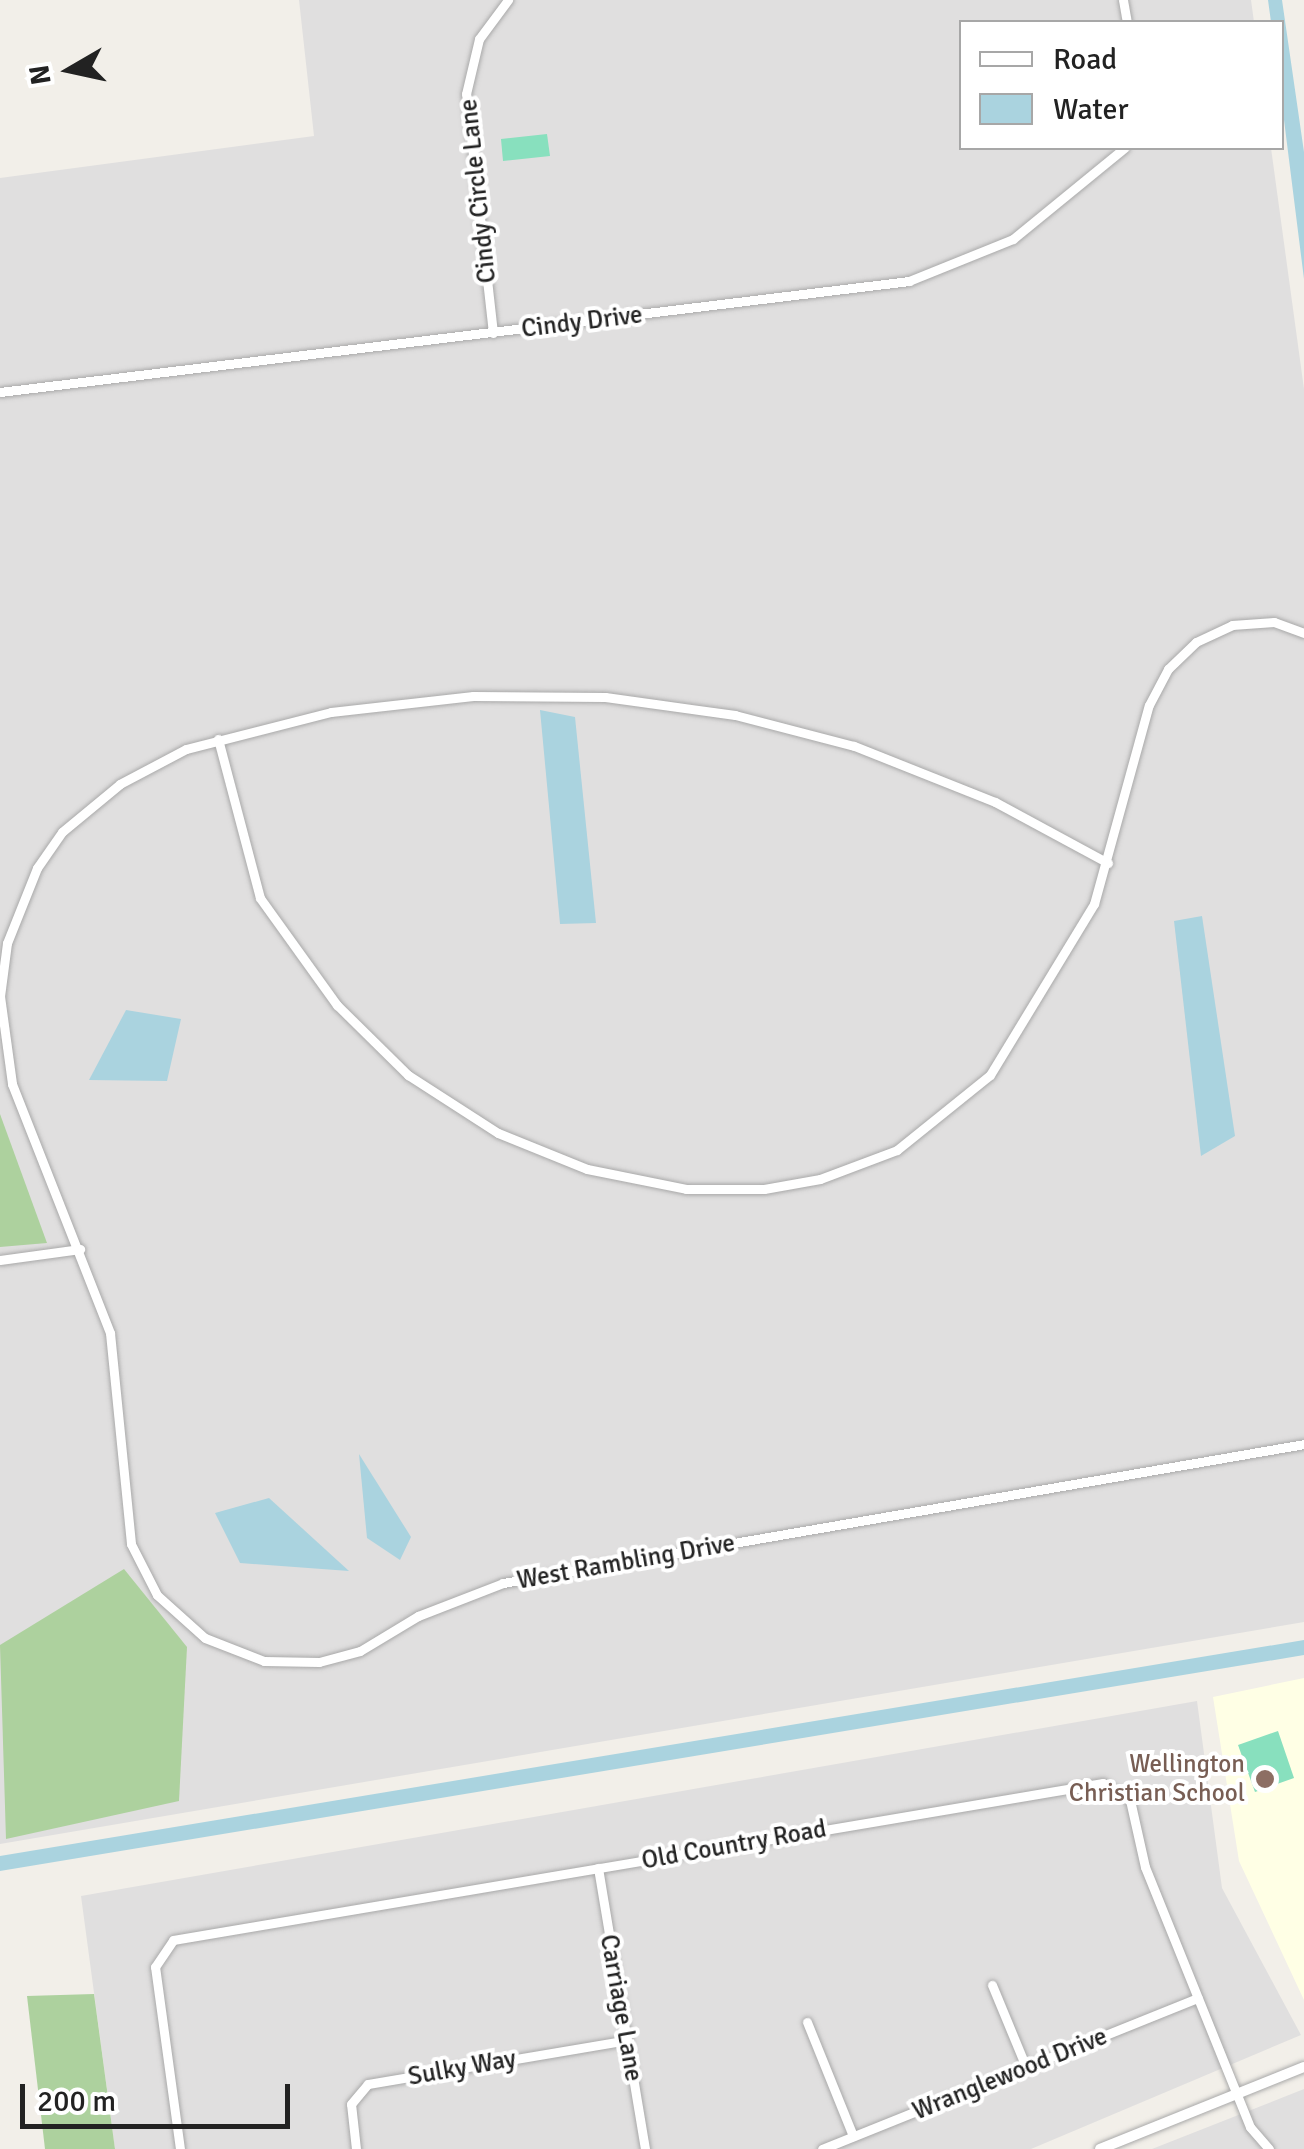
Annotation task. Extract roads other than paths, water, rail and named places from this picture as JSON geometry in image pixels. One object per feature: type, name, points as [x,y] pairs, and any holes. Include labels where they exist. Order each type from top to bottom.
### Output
[{"type":"street","name":"Cindy Circle Lane","points":[[494,333],[466,94],[479,39],[508,0]]},
{"type":"street","name":"Cindy Drive","points":[[0,392],[882,286],[936,274],[1036,224],[1122,150]]},
{"type":"street","points":[[218,739],[260,898],[359,1030],[434,1095],[498,1134],[587,1169],[652,1184],[723,1190],[792,1184],[848,1170],[922,1136],[990,1075],[1019,1036],[1077,938],[1108,862],[1149,705],[1172,663],[1196,642],[1232,625],[1274,622],[1304,633]]},
{"type":"street","name":"West Rambling Drive","points":[[1108,862],[995,802],[873,752],[782,726],[657,703],[533,694],[426,699],[331,712],[218,739],[138,771],[62,832],[24,892],[7,943],[0,996],[8,1066],[110,1332],[124,1507],[136,1558],[182,1621],[224,1648],[264,1661],[340,1658],[418,1616],[503,1583],[1304,1444]]},
{"type":"street","points":[[0,1260],[80,1249]]},
{"type":"street","name":"Old Country Road","points":[[180,2149],[156,1967],[167,1944],[1110,1784],[1130,1800],[1145,1867],[1250,2128],[1269,2149]]},
{"type":"street","name":"Carriage Lane","points":[[598,1868],[645,2149]]},
{"type":"street","points":[[992,1985],[1026,2067]]},
{"type":"street","name":"Wranglewood Drive","points":[[822,2149],[1198,1998]]},
{"type":"street","points":[[807,2022],[854,2136]]},
{"type":"street","name":"Sulky Way","points":[[356,2149],[351,2104],[368,2084],[626,2040]]},
{"type":"street","points":[[1100,2149],[1304,2067]]},
{"type":"water","points":[[1268,0],[1282,0],[1304,152],[1304,279],[1284,120],[1284,20],[1271,20]]},
{"type":"water","points":[[540,710],[575,717],[596,923],[560,924]]},
{"type":"water","points":[[1202,916],[1235,1136],[1201,1156],[1174,921]]},
{"type":"water","points":[[126,1010],[181,1019],[167,1081],[89,1080]]},
{"type":"water","points":[[359,1454],[411,1537],[400,1560],[367,1538]]},
{"type":"water","points":[[269,1498],[349,1571],[240,1563],[215,1513]]},
{"type":"water","points":[[1304,1640],[1304,1655],[0,1871],[0,1856]]},
{"type":"place","name":"Wellington Christian School","points":[[1265,1779]]}]
